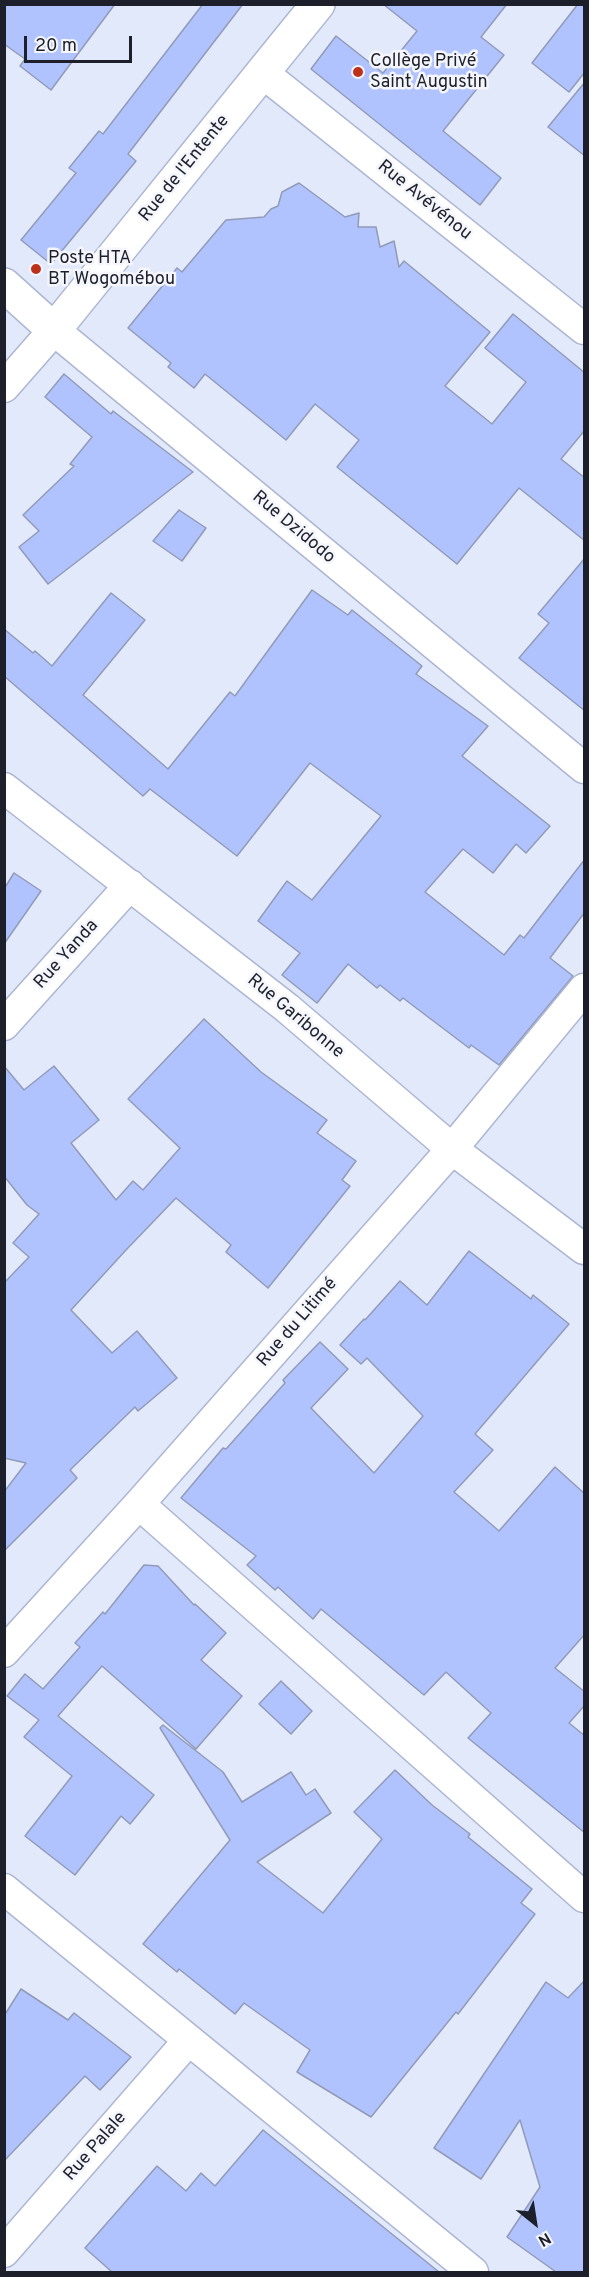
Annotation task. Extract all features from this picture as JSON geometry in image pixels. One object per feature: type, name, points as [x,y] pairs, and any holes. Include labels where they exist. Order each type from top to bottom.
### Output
[{"type":"street","name":"Rue de l'Entente","points":[[4,387],[54,330],[318,4]]},
{"type":"street","name":"Rue Avévénou","points":[[263,73],[585,329]]},
{"type":"street","name":"Rue Dzidodo","points":[[4,285],[54,330],[585,768]]},
{"type":"street","name":"Rue Garibonne","points":[[4,788],[287,1008],[452,1149],[585,1248]]},
{"type":"street","name":"Rue Yanda","points":[[4,1025],[130,885]]},
{"type":"street","name":"Rue du Litimé","points":[[4,1652],[139,1504],[452,1149],[585,989]]},
{"type":"street","points":[[139,1504],[585,1898]]},
{"type":"street","points":[[4,1889],[473,2272]]},
{"type":"street","name":"Rue Palale","points":[[4,2252],[188,2041]]},
{"type":"building","points":[[4,4],[115,4],[51,90],[20,66],[25,59],[4,44]]},
{"type":"building","points":[[203,4],[243,4],[128,154],[136,161],[51,264],[21,240],[76,173],[69,168],[99,131],[103,134]]},
{"type":"building","points":[[383,4],[507,4],[481,37],[504,55],[443,131],[501,178],[480,205],[311,69],[336,36],[383,73],[417,31]]},
{"type":"building","points":[[578,4],[585,4],[585,72],[569,92],[532,63]]},
{"type":"building","points":[[585,82],[585,156],[548,127]]},
{"type":"building","points":[[299,183],[345,217],[359,213],[358,227],[376,227],[380,247],[394,241],[399,267],[404,261],[490,332],[445,386],[492,424],[526,382],[485,348],[513,314],[585,373],[585,430],[561,459],[585,478],[585,541],[519,488],[457,564],[337,467],[359,440],[315,404],[286,440],[205,374],[194,388],[168,367],[171,363],[128,328],[177,268],[182,272],[226,220],[264,217],[271,209],[278,206],[282,192]]},
{"type":"building","points":[[64,374],[111,414],[113,411],[193,472],[48,584],[19,547],[39,531],[23,515],[74,466],[70,464],[92,437],[45,397]]},
{"type":"building","points":[[179,510],[206,528],[182,561],[153,541]]},
{"type":"building","points":[[585,558],[585,711],[519,658],[549,623],[538,614]]},
{"type":"building","points":[[312,590],[348,615],[352,610],[422,666],[416,674],[488,726],[462,756],[550,826],[526,853],[516,844],[493,873],[463,849],[425,892],[504,955],[520,935],[524,938],[585,859],[585,912],[550,958],[573,976],[499,1065],[471,1045],[469,1048],[403,998],[400,1001],[380,985],[377,988],[348,964],[317,1003],[282,975],[300,953],[258,921],[287,881],[312,900],[381,816],[310,763],[237,856],[150,789],[143,796],[4,676],[4,629],[52,666],[111,593],[145,620],[83,695],[168,769],[230,692],[235,696]]},
{"type":"building","points":[[14,873],[41,891],[4,944],[4,889]]},
{"type":"building","points":[[204,1019],[261,1072],[327,1120],[317,1133],[356,1161],[342,1180],[350,1186],[268,1288],[226,1252],[231,1245],[176,1198],[126,1250],[71,1310],[112,1353],[137,1331],[177,1378],[138,1411],[135,1407],[70,1470],[77,1478],[4,1551],[4,1492],[26,1463],[4,1458],[4,1283],[29,1257],[13,1243],[39,1214],[27,1205],[4,1176],[4,1066],[24,1090],[54,1066],[99,1120],[71,1143],[116,1200],[133,1181],[143,1190],[180,1148],[128,1099]]},
{"type":"building","points":[[469,1251],[531,1299],[533,1295],[569,1324],[475,1434],[493,1450],[454,1492],[499,1531],[555,1467],[585,1494],[585,1634],[555,1668],[585,1692],[585,1705],[569,1723],[585,1736],[585,1833],[468,1738],[491,1713],[446,1672],[424,1695],[321,1609],[313,1619],[278,1587],[275,1590],[247,1565],[256,1556],[181,1498],[223,1448],[226,1449],[285,1383],[283,1380],[320,1342],[348,1369],[311,1408],[374,1473],[423,1416],[367,1358],[361,1364],[340,1345],[400,1281],[427,1305]]},
{"type":"building","points":[[144,1565],[158,1566],[194,1605],[226,1633],[201,1660],[242,1696],[196,1749],[102,1666],[58,1716],[154,1795],[130,1824],[121,1816],[75,1875],[25,1836],[72,1776],[24,1737],[39,1720],[7,1696],[25,1674],[43,1689],[80,1647],[75,1643],[103,1612],[105,1614]]},
{"type":"building","points":[[281,1681],[312,1711],[291,1734],[259,1704]]},
{"type":"building","points":[[163,1725],[223,1772],[242,1802],[291,1772],[306,1795],[315,1789],[331,1813],[257,1862],[323,1913],[382,1839],[354,1812],[395,1770],[432,1805],[470,1834],[468,1837],[532,1889],[521,1903],[535,1914],[458,2014],[456,2012],[371,2117],[297,2072],[310,2050],[244,2003],[235,2014],[179,1969],[177,1972],[143,1944],[230,1840],[160,1728]]},
{"type":"building","points":[[585,1980],[585,2272],[556,2272],[507,2237],[540,2187],[520,2120],[481,2179],[434,2148],[546,1982],[568,1998]]},
{"type":"building","points":[[21,1989],[68,2020],[74,2013],[131,2057],[100,2090],[85,2076],[4,2161],[4,2016]]},
{"type":"building","points":[[263,2130],[439,2272],[112,2272],[85,2248],[157,2166],[186,2191],[201,2173],[215,2186]]},
{"type":"place","name":"Collège Privé Saint Augustin","points":[[358,72]]},
{"type":"place","name":"Poste HTA BT Wogomébou","points":[[36,269]]}]
